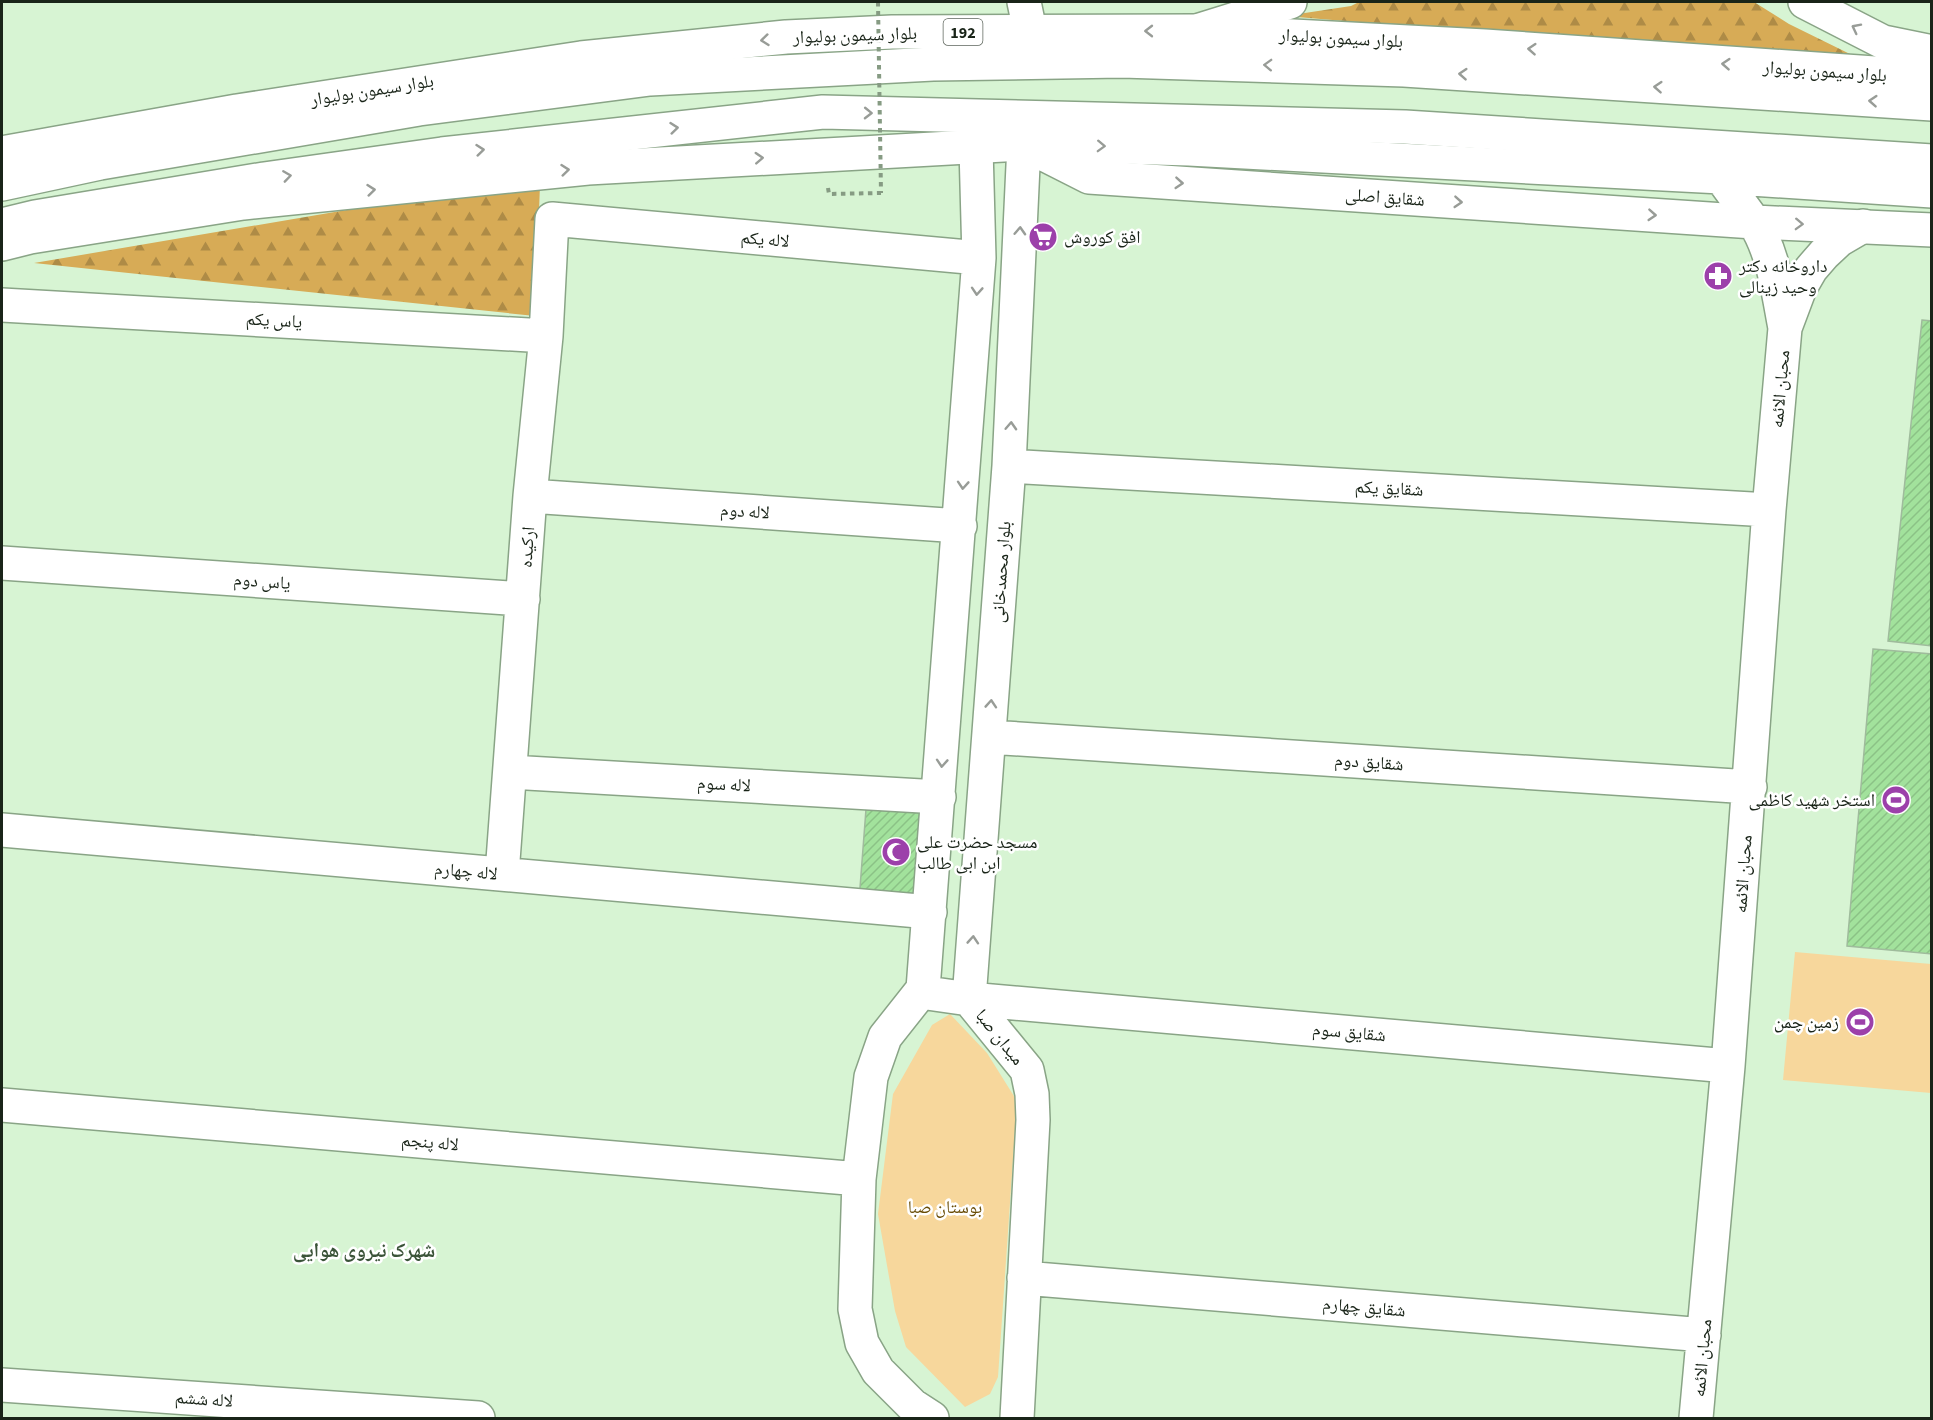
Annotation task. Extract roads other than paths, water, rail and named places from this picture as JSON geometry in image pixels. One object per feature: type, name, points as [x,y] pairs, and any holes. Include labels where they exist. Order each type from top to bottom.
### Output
[{"type":"street","points":[[1196,31],[1290,2]]},
{"type":"street","points":[[1805,2],[1883,42],[1932,52]]},
{"type":"street","name":"بلوار سیمون بولیوار","points":[[2,153],[237,111],[581,58],[786,38],[892,32],[1027,16],[1196,31],[1485,46],[1932,77]]},
{"type":"street","points":[[2,184],[100,163],[418,109],[650,79],[933,64],[1122,61],[1404,70],[1932,105]]},
{"type":"street","points":[[2,225],[35,217],[264,179],[442,154],[823,112],[1405,127],[1932,161]]},
{"type":"street","points":[[2,244],[30,237],[243,203],[588,168],[1024,144],[1189,149],[1721,177],[1932,191]]},
{"type":"street","name":"شقایق اصلی","points":[[1024,144],[1089,177],[1754,222],[1932,230]]},
{"type":"street","name":"بلوار محمدخانی","points":[[969,999],[1009,466],[1024,144]]},
{"type":"street","points":[[932,1419],[912,1405],[878,1371],[862,1343],[855,1309],[860,1179],[871,1077],[885,1037],[923,989],[979,258],[976,148]]},
{"type":"street","name":"محبان الائمه","points":[[1721,177],[1765,238],[1785,328]]},
{"type":"street","name":"لاله یکم","points":[[552,219],[979,258]]},
{"type":"street","name":"ارکیده","points":[[502,874],[530,496],[546,336],[552,219]]},
{"type":"street","name":"محبان الائمه","points":[[1696,1419],[1728,1066],[1769,510],[1785,328],[1800,288],[1811,269],[1839,240],[1863,226]]},
{"type":"street","name":"یاس یکم","points":[[2,305],[546,336]]},
{"type":"street","name":"شقایق یکم","points":[[1009,466],[1769,510]]},
{"type":"street","name":"لاله دوم","points":[[530,496],[960,526]]},
{"type":"street","name":"یاس دوم","points":[[2,563],[523,599]]},
{"type":"street","name":"شقایق دوم","points":[[989,737],[1750,787]]},
{"type":"street","name":"لاله سوم","points":[[510,772],[939,797]]},
{"type":"street","name":"لاله چهارم","points":[[2,830],[930,912]]},
{"type":"street","name":"میدان صبا","points":[[923,989],[927,993],[969,999],[1027,1070],[1032,1094],[1033,1120],[1017,1419]]},
{"type":"street","name":"شقایق سوم","points":[[969,999],[1728,1066]]},
{"type":"street","name":"لاله پنجم","points":[[2,1105],[860,1179]]},
{"type":"street","name":"شقایق چهارم","points":[[1024,1278],[1704,1335]]},
{"type":"street","name":"لاله ششم","points":[[2,1385],[478,1419]]},
{"type":"place","name":"افق کوروش","points":[[1043,237]]},
{"type":"place","name":"داروخانه دکتر وحید زینالی","points":[[1718,276]]},
{"type":"place","name":"استخر شهید کاظمی","points":[[1896,800]]},
{"type":"place","name":"مسجد حضرت علی ابن ابی طالب","points":[[896,852]]},
{"type":"place","name":"زمین چمن","points":[[1860,1022]]},
{"type":"district","name":"شهرک نیروی هوایی","points":[[364,1250]]},
{"type":"park label","name":"بوستان صبا","points":[[945,1207]]}]
